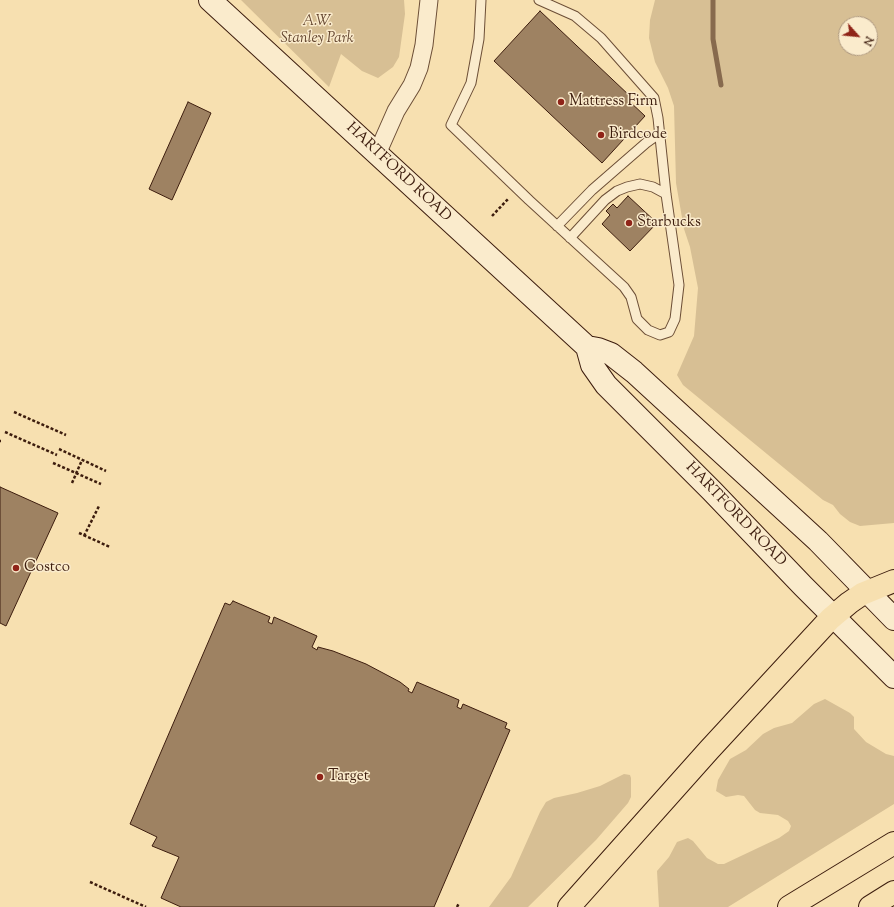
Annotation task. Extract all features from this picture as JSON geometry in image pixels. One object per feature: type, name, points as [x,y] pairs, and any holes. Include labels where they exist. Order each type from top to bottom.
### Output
[{"type":"highway","points":[[568,907],[833,616],[849,603],[868,591],[894,581]]},
{"type":"highway","points":[[789,907],[894,843]]},
{"type":"highway","points":[[870,907],[894,892]]},
{"type":"main road","name":"HARTFORD ROAD","points":[[210,0],[587,347],[607,352],[627,366],[818,541],[894,618]]},
{"type":"main road","name":"HARTFORD ROAD","points":[[587,347],[592,365],[606,385],[894,677]]},
{"type":"street","points":[[377,154],[396,111],[412,85],[419,68],[424,46],[429,0]]},
{"type":"lane","points":[[481,0],[479,38],[472,83],[451,125],[557,226],[624,287],[631,297],[638,319],[648,330],[660,335],[669,332],[675,319],[679,285],[666,194],[658,118],[654,98],[601,38],[575,16],[539,0]]},
{"type":"lane","points":[[557,226],[592,190],[646,143],[660,133]]},
{"type":"lane","points":[[570,238],[605,200],[617,191],[640,184],[653,187],[666,194]]},
{"type":"path","points":[[492,216],[510,198],[517,188]]},
{"type":"path","points":[[14,412],[66,435]]},
{"type":"path","points":[[5,432],[57,455]]},
{"type":"path","points":[[59,449],[106,471]]},
{"type":"path","points":[[72,483],[82,460]]},
{"type":"path","points":[[53,463],[101,484]]},
{"type":"path","points":[[84,536],[99,506]]},
{"type":"path","points":[[79,533],[110,548]]},
{"type":"path","points":[[90,882],[146,907]]},
{"type":"path","points":[[457,907],[459,903]]},
{"type":"green space","name":"A.W. Stanley Park","points":[[241,0],[404,0],[405,14],[399,57],[393,67],[378,78],[362,71],[341,54],[329,87]]},
{"type":"green space","points":[[655,0],[894,0],[894,523],[860,526],[850,522],[840,514],[833,505],[823,500],[683,385],[677,375],[694,336],[698,288],[690,247],[684,229],[676,183],[674,106],[668,88],[655,62],[649,38],[650,20]]},
{"type":"green space","points":[[825,699],[850,713],[854,717],[854,729],[866,742],[886,754],[894,756],[894,804],[728,907],[659,907],[657,871],[669,857],[677,842],[688,838],[693,841],[707,858],[718,864],[724,864],[779,838],[789,831],[791,826],[788,821],[778,815],[760,813],[755,810],[744,796],[738,795],[726,797],[716,791],[718,780],[730,759],[746,750],[763,734],[774,728],[792,723],[814,704]]},
{"type":"green space","points":[[624,774],[630,775],[631,778],[631,797],[628,803],[596,840],[528,907],[489,907],[511,877],[540,812],[546,802],[554,798],[600,786]]},
{"type":"building","points":[[540,11],[631,97],[628,100],[645,116],[602,163],[494,61]]},
{"type":"building","points":[[188,102],[211,113],[172,200],[149,189]]},
{"type":"building","name":"Starbucks","points":[[628,196],[657,223],[630,251],[602,224],[610,215],[606,211],[613,204],[617,208]]},
{"type":"building","name":"Costco","points":[[0,487],[58,513],[6,626],[0,623]]},
{"type":"building","name":"Target","points":[[233,601],[270,617],[268,622],[272,624],[274,617],[317,636],[312,647],[317,650],[318,647],[333,651],[366,664],[400,682],[409,689],[408,691],[412,693],[417,682],[459,700],[457,707],[461,709],[463,704],[507,723],[505,728],[510,730],[434,907],[181,907],[161,898],[179,857],[152,846],[157,837],[130,824],[225,603],[230,605]]},
{"type":"waterway","points":[[713,0],[713,39],[721,85]]},
{"type":"place","name":"Mattress Firm","points":[[561,102]]},
{"type":"place","name":"Birdcode","points":[[601,135]]},
{"type":"place","name":"Starbucks","points":[[629,223]]},
{"type":"place","name":"Costco","points":[[16,568]]},
{"type":"place","name":"Target","points":[[320,777]]}]
